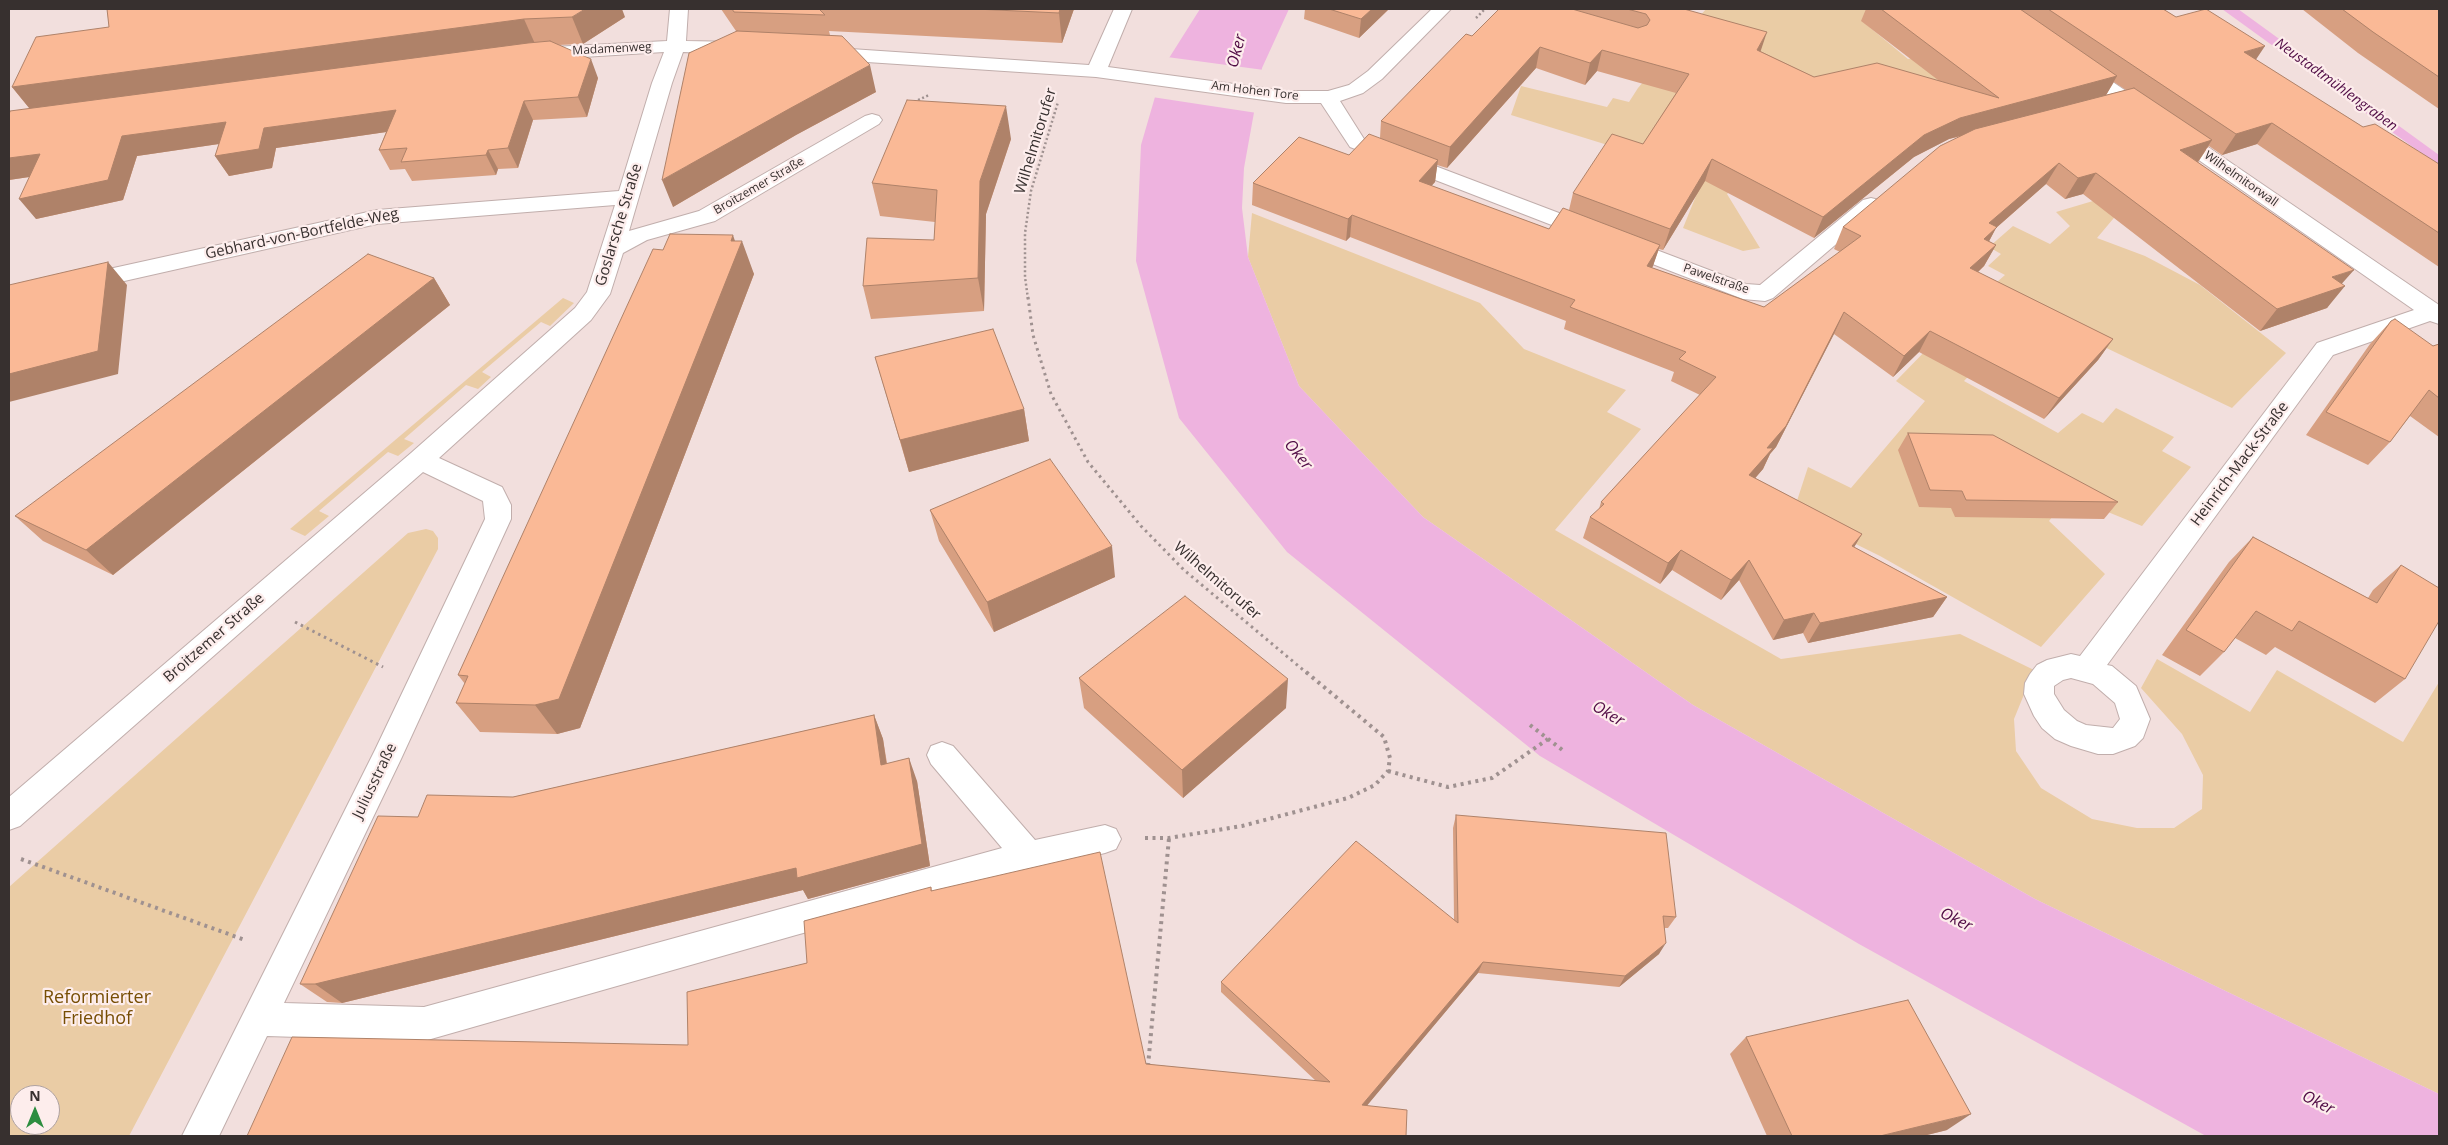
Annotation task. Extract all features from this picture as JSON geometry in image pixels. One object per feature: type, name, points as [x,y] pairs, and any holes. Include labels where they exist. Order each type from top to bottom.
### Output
[{"type":"street","name":"Goslarsche Straße","points":[[420,460],[583,314],[598,294],[662,83],[676,46],[679,9]]},
{"type":"street","points":[[1096,71],[1123,9]]},
{"type":"street","name":"Am Hohen Tore","points":[[804,52],[1096,71],[1286,96],[1328,96],[1344,94],[1356,89],[1374,75],[1442,9]]},
{"type":"street","name":"Madamenweg","points":[[520,56],[603,49],[676,46],[755,49]]},
{"type":"street","name":"Wilhelmitorwall","points":[[2063,57],[2436,314]]},
{"type":"street","name":"Pawelstraße","points":[[1328,96],[1334,110],[1357,143],[1743,290],[1765,293],[1885,194]]},
{"type":"street","points":[[2098,107],[2126,100]]},
{"type":"street","name":"Broitzemer Straße","points":[[613,249],[639,235],[708,216],[872,120]]},
{"type":"street","name":"Gebhard-von-Bortfelde-Weg","points":[[9,299],[377,217],[629,196]]},
{"type":"street","name":"Heinrich-Mack-Straße","points":[[2087,669],[2325,349],[2436,314]]},
{"type":"street","name":"Broitzemer Straße","points":[[9,816],[420,460]]},
{"type":"street","name":"Juliusstraße","points":[[200,1136],[390,750],[498,519],[498,505],[492,494],[420,460]]},
{"type":"street","points":[[942,755],[1028,856]]},
{"type":"street","points":[[258,1019],[424,1024],[796,918],[1028,856],[1105,839]]},
{"type":"path","name":"Wilhelmitorufer","points":[[1073,70],[1060,98],[1031,191],[1025,233],[1025,277],[1033,335],[1051,394],[1088,462],[1141,526],[1184,570],[1384,737],[1390,758],[1388,771]]},
{"type":"path","points":[[872,120],[930,95]]},
{"type":"path","points":[[295,622],[386,668]]},
{"type":"path","points":[[1530,725],[1565,752]]},
{"type":"path","points":[[1105,839],[1169,838],[1242,826],[1348,798],[1375,785],[1388,771],[1448,787],[1492,778],[1525,757],[1548,739]]},
{"type":"path","points":[[1148,1066],[1169,838]]},
{"type":"path","points":[[20,859],[245,940]]},
{"type":"green space","points":[[1706,9],[1910,9],[1862,21],[1908,59],[1932,54],[1984,96],[1750,172],[1727,194],[1760,248],[1743,251],[1683,228],[1702,181],[1614,147],[1511,115],[1521,86],[1607,107],[1613,98],[1629,102],[1638,88]]},
{"type":"green space","points":[[2140,187],[2097,238],[2145,256],[2200,285],[2286,353],[2232,408],[2029,311],[1964,381],[2058,433],[2082,413],[2103,423],[2116,408],[2174,437],[2162,451],[2191,467],[2142,526],[2069,496],[2049,521],[2105,574],[2041,647],[1880,556],[1793,513],[1808,467],[1851,488],[1925,401],[1896,381],[1966,309],[2005,275],[1988,266],[2001,254],[1989,247],[2013,226],[2050,244],[2070,226],[2056,212]]},
{"type":"green space","points":[[1252,213],[1480,303],[1524,349],[1626,390],[1607,412],[1641,429],[1555,530],[1781,659],[1960,634],[2034,670],[2014,719],[2016,751],[2041,788],[2092,819],[2137,828],[2174,828],[2202,809],[2203,775],[2182,734],[2141,688],[2157,659],[2250,712],[2277,670],[2403,742],[2439,682],[2439,1094],[2035,899],[1693,705],[1423,517],[1299,386],[1248,257]]},
{"type":"green space","points":[[563,298],[574,303],[550,326],[541,322],[482,372],[491,377],[478,389],[466,385],[404,439],[414,443],[398,456],[388,452],[319,511],[329,516],[305,536],[290,529]]},
{"type":"green space","name":"Reformierter Friedhof","points":[[426,529],[433,531],[438,538],[438,549],[129,1136],[9,1136],[9,887],[408,533]]},
{"type":"water","name":"Oker","points":[[1200,9],[1289,9],[1262,68],[1244,168],[1242,208],[1248,257],[1299,386],[1423,517],[1693,705],[2035,899],[2439,1094],[2439,1136],[2206,1136],[1859,944],[1540,756],[1287,552],[1179,418],[1136,261],[1141,145],[1164,66]]},
{"type":"water","name":"Neustadtmühlengraben","points":[[2222,9],[2238,9],[2439,155],[2439,166]]},
{"type":"pier","points":[[1167,57],[1264,70],[1257,113],[1152,97],[1162,65]]},
{"type":"building","points":[[107,9],[585,9],[572,17],[524,19],[12,87],[36,37],[109,27]]},
{"type":"building","points":[[732,9],[819,9],[825,15],[734,12]]},
{"type":"building","points":[[975,9],[1060,9],[1059,13]]},
{"type":"building","points":[[1329,9],[1372,9],[1361,19]]},
{"type":"building","points":[[1499,9],[1572,9],[1638,28],[1647,25],[1650,20],[1646,14],[1627,9],[1684,9],[1767,32],[1757,50],[1814,77],[1877,63],[1999,98],[1881,9],[2020,9],[2117,76],[1960,118],[1924,135],[1823,217],[1712,159],[1670,229],[1573,193],[1612,134],[1643,144],[1689,74],[1602,50],[1590,63],[1540,47],[1450,147],[1381,121],[1466,34],[1472,36]]},
{"type":"building","points":[[2048,9],[2163,9],[2176,17],[2206,9],[2265,46],[2244,52],[2363,127],[2375,124],[2439,164],[2439,233],[2272,123],[2236,134]]},
{"type":"building","points":[[2342,9],[2439,9],[2439,77],[2373,32]]},
{"type":"building","points":[[737,31],[842,36],[870,65],[662,180],[689,53]]},
{"type":"building","points":[[550,41],[591,59],[578,97],[524,101],[508,148],[488,150],[486,155],[401,162],[407,148],[379,150],[396,110],[264,128],[259,149],[215,156],[226,122],[122,136],[108,180],[19,199],[40,154],[9,158],[10,111]]},
{"type":"building","points":[[2134,88],[2212,140],[2180,150],[2354,270],[2332,277],[2345,286],[2277,309],[2096,173],[2078,178],[2059,163],[1989,223],[1997,227],[1984,239],[1996,245],[1970,268],[2113,339],[2059,398],[1930,331],[1904,356],[1844,312],[1786,426],[1767,448],[1773,448],[1749,475],[1862,534],[1852,546],[1947,597],[1820,623],[1814,613],[1784,620],[1749,560],[1731,580],[1681,550],[1668,563],[1590,517],[1604,504],[1601,502],[1716,377],[1679,359],[1686,352],[1570,307],[1575,300],[1352,215],[1348,219],[1253,183],[1299,137],[1349,155],[1369,134],[1438,160],[1419,181],[1549,229],[1563,208],[1660,245],[1647,266],[1764,307],[1861,236],[1843,227],[1940,146],[1975,129]]},
{"type":"building","points":[[907,100],[1006,106],[980,181],[978,278],[863,286],[867,238],[934,240],[937,190],[872,183]]},
{"type":"building","points":[[670,234],[733,235],[731,241],[742,241],[559,699],[535,705],[456,703],[468,676],[458,675],[653,249],[663,250]]},
{"type":"building","points":[[368,254],[434,278],[86,550],[15,516]]},
{"type":"building","points":[[108,262],[98,351],[9,374],[9,285]]},
{"type":"building","points":[[2395,319],[2433,346],[2439,344],[2439,398],[2429,390],[2390,442],[2326,412],[2391,321]]},
{"type":"building","points":[[993,329],[1024,409],[900,440],[875,357]]},
{"type":"building","points":[[1908,433],[1993,435],[2118,502],[1966,500],[1962,491],[1930,490]]},
{"type":"building","points":[[1050,459],[1112,546],[987,602],[930,510]]},
{"type":"building","points":[[2253,537],[2377,603],[2401,565],[2439,588],[2439,621],[2405,679],[2299,621],[2292,631],[2256,611],[2224,652],[2186,630]]},
{"type":"building","points":[[1185,596],[1288,679],[1182,770],[1079,678]]},
{"type":"building","points":[[874,715],[881,765],[909,758],[922,844],[797,878],[796,868],[315,984],[300,984],[378,816],[418,817],[427,795],[513,797]]},
{"type":"building","points":[[1456,815],[1666,833],[1676,917],[1663,916],[1666,943],[1625,976],[1483,962],[1362,1105],[1407,1110],[1406,1136],[247,1136],[292,1037],[688,1045],[687,992],[807,963],[804,921],[931,887],[931,891],[1100,852],[1146,1064],[1330,1082],[1221,982],[1356,841],[1458,923]]},
{"type":"building","points":[[1908,1000],[1971,1114],[1880,1136],[1792,1136],[1746,1037]]}]
